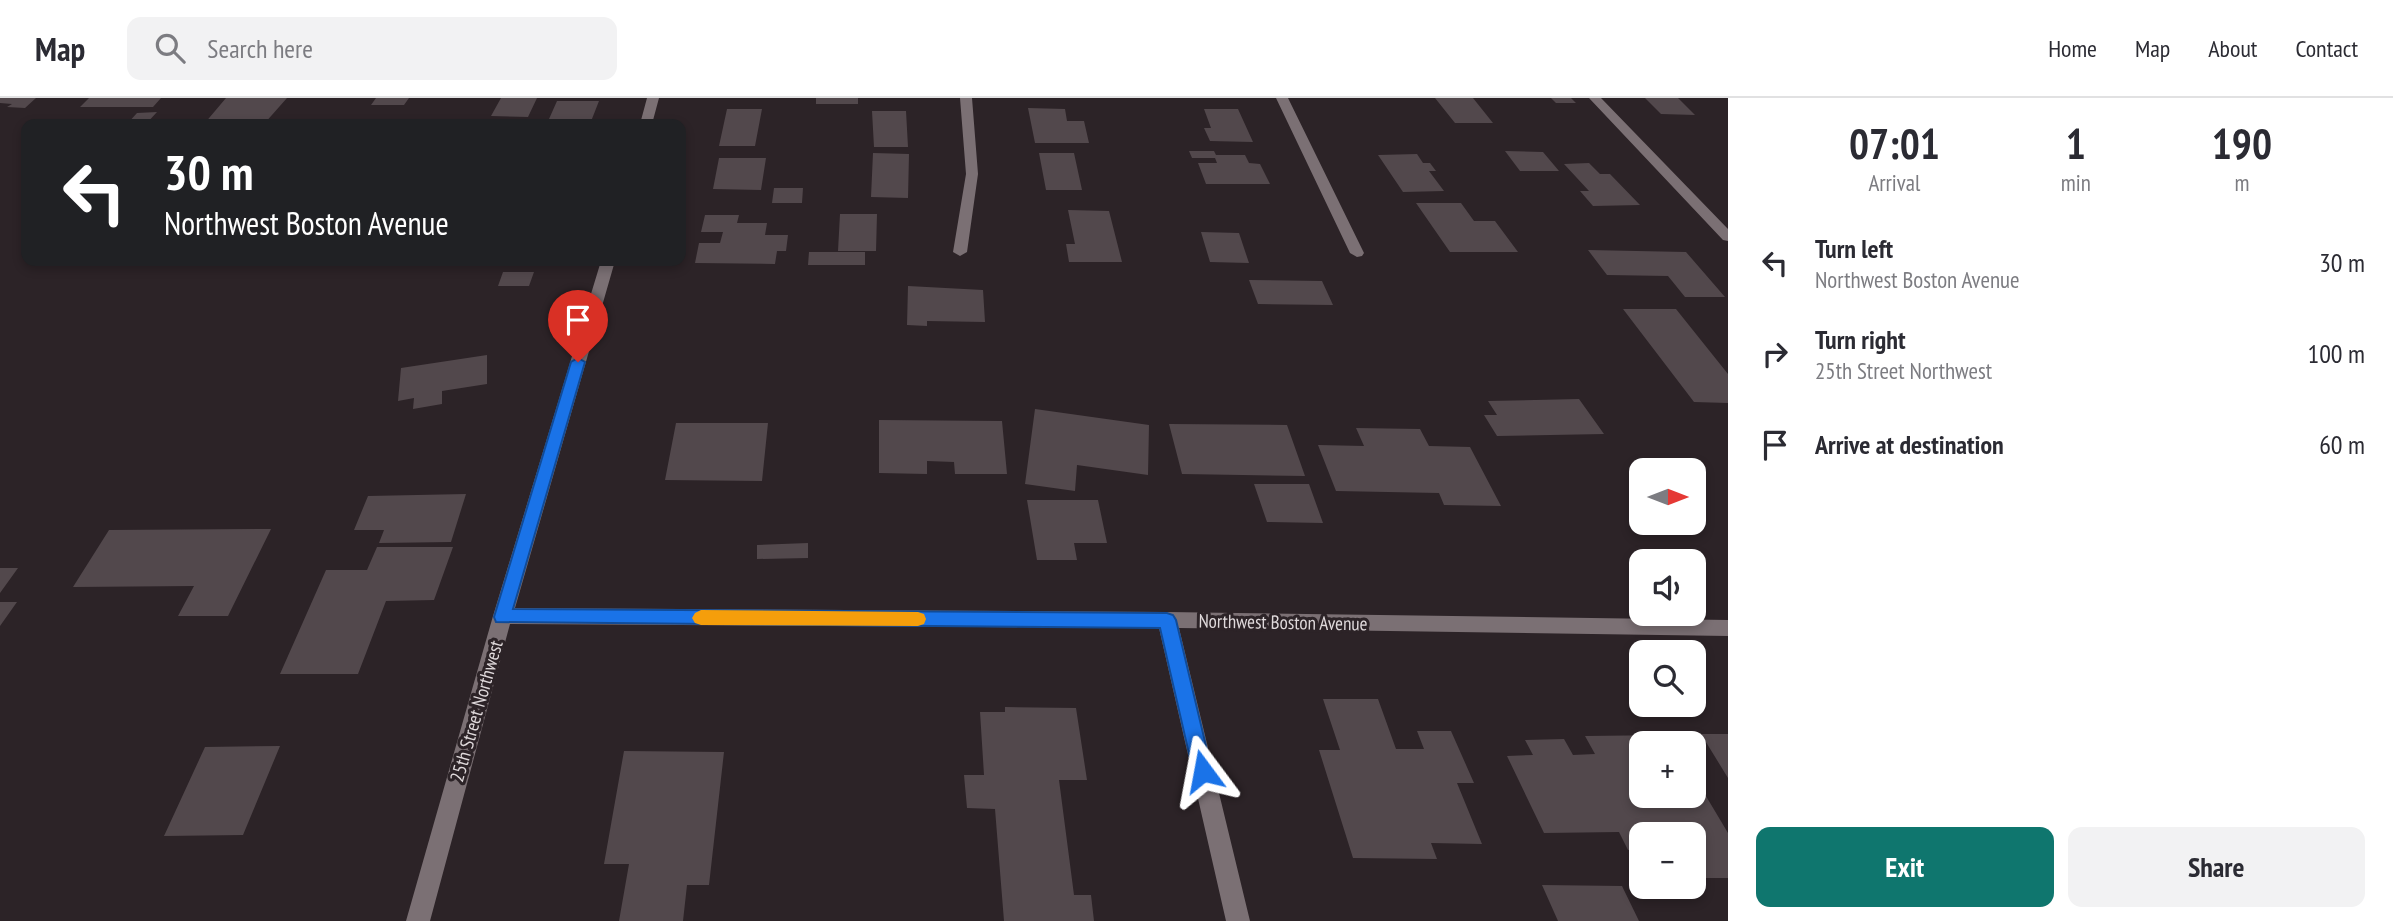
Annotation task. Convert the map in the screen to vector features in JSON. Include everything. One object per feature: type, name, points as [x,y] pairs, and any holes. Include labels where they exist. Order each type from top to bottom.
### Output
[{"type":"street","points":[[647,119],[653,98]]},
{"type":"street","points":[[960,252],[972,174],[967,98]]},
{"type":"street","points":[[1282,98],[1357,253]]},
{"type":"street","points":[[1595,98],[1728,237]]},
{"type":"street","name":"25th Street Northwest","points":[[418,921],[503,617],[607,266]]},
{"type":"street","name":"Northwest Boston Avenue","points":[[503,617],[1167,620],[1728,628]]},
{"type":"street","points":[[1167,620],[1238,921]]},
{"type":"building","points":[[0,98],[36,98],[25,108],[7,107],[12,104],[0,103]]},
{"type":"building","points":[[89,98],[161,98],[153,107],[80,107]]},
{"type":"building","points":[[226,98],[287,98],[268,119],[208,119]]},
{"type":"building","points":[[376,98],[409,98],[404,105],[371,105]]},
{"type":"building","points":[[501,98],[537,98],[528,117],[491,116]]},
{"type":"building","points":[[816,98],[858,98],[858,104],[816,104]]},
{"type":"building","points":[[1435,98],[1473,98],[1493,123],[1455,123]]},
{"type":"building","points":[[1551,98],[1571,98],[1576,103],[1556,103]]},
{"type":"building","points":[[1645,98],[1678,98],[1695,115],[1661,114]]},
{"type":"building","points":[[557,101],[599,101],[592,119],[549,119]]},
{"type":"building","points":[[1028,108],[1065,109],[1067,121],[1084,121],[1089,143],[1035,143]]},
{"type":"building","points":[[727,109],[762,109],[755,146],[719,146]]},
{"type":"building","points":[[1204,109],[1238,109],[1253,142],[1210,141],[1204,128],[1211,128]]},
{"type":"building","points":[[872,111],[906,111],[908,147],[874,147]]},
{"type":"building","points":[[157,112],[151,119],[132,119],[137,113]]},
{"type":"building","points":[[1189,151],[1245,155],[1249,163],[1260,164],[1270,184],[1206,184],[1198,163],[1217,163],[1215,158],[1192,158]]},
{"type":"building","points":[[1505,151],[1543,152],[1559,171],[1520,171]]},
{"type":"building","points":[[873,153],[909,154],[908,198],[871,197]]},
{"type":"building","points":[[1039,153],[1074,153],[1082,190],[1046,190]]},
{"type":"building","points":[[1417,154],[1423,163],[1430,163],[1436,171],[1429,171],[1444,191],[1403,192],[1378,155]]},
{"type":"building","points":[[719,158],[766,158],[761,190],[713,189]]},
{"type":"building","points":[[1589,163],[1600,174],[1610,174],[1640,205],[1593,206],[1580,191],[1589,191],[1564,164]]},
{"type":"building","points":[[774,188],[803,188],[802,203],[772,203]]},
{"type":"building","points":[[1416,203],[1461,203],[1474,221],[1495,221],[1518,252],[1450,252]]},
{"type":"building","points":[[1068,210],[1109,211],[1122,262],[1069,262],[1066,244],[1075,244]]},
{"type":"building","points":[[840,214],[877,214],[876,251],[838,251]]},
{"type":"building","points":[[705,215],[739,215],[737,223],[767,223],[765,235],[788,235],[786,251],[777,251],[775,264],[695,263],[699,243],[720,243],[723,232],[701,232]]},
{"type":"building","points":[[1201,232],[1239,233],[1249,263],[1210,262]]},
{"type":"building","points":[[1588,250],[1686,252],[1725,297],[1685,297],[1668,276],[1607,275]]},
{"type":"building","points":[[809,252],[865,252],[865,265],[808,265]]},
{"type":"building","points":[[503,272],[534,272],[529,286],[498,286]]},
{"type":"building","points":[[1249,280],[1322,281],[1333,305],[1258,304]]},
{"type":"building","points":[[908,286],[983,290],[985,322],[927,321],[927,326],[907,325]]},
{"type":"building","points":[[1623,309],[1676,309],[1728,374],[1728,403],[1694,402]]},
{"type":"building","points":[[487,355],[487,384],[442,391],[442,404],[413,409],[414,398],[398,401],[401,368]]},
{"type":"building","points":[[1579,399],[1604,434],[1497,436],[1484,415],[1497,415],[1488,401]]},
{"type":"building","points":[[1035,409],[1149,425],[1148,475],[1077,465],[1075,491],[1025,484]]},
{"type":"building","points":[[879,420],[1002,421],[1007,474],[955,474],[954,462],[927,461],[927,474],[879,473]]},
{"type":"building","points":[[676,423],[768,423],[762,481],[665,480]]},
{"type":"building","points":[[1169,424],[1287,425],[1305,476],[1182,474]]},
{"type":"building","points":[[1356,428],[1420,429],[1429,446],[1470,447],[1501,506],[1444,505],[1439,493],[1336,491],[1318,445],[1364,446]]},
{"type":"building","points":[[1254,484],[1309,484],[1323,523],[1267,522]]},
{"type":"building","points":[[466,494],[451,542],[379,543],[384,530],[354,530],[368,496]]},
{"type":"building","points":[[1027,500],[1098,500],[1107,543],[1074,543],[1077,560],[1037,560]]},
{"type":"building","points":[[271,529],[228,616],[178,616],[194,586],[73,587],[109,530]]},
{"type":"building","points":[[808,543],[808,558],[757,559],[757,545]]},
{"type":"building","points":[[377,547],[453,547],[434,600],[386,601],[358,674],[280,674],[326,570],[367,570]]},
{"type":"building","points":[[0,568],[18,568],[0,593]]},
{"type":"building","points":[[0,602],[17,602],[0,626]]},
{"type":"building","points":[[1323,699],[1378,699],[1396,749],[1424,749],[1417,731],[1451,731],[1474,783],[1457,783],[1482,844],[1431,843],[1437,859],[1353,858],[1319,750],[1340,750]]},
{"type":"building","points":[[1005,707],[1076,708],[1087,780],[1059,780],[1074,895],[1091,895],[1094,921],[1004,921],[995,809],[967,808],[964,775],[984,775],[980,712],[1005,712]]},
{"type":"building","points":[[1706,734],[1728,734],[1728,778],[1706,742]]},
{"type":"building","points":[[1629,735],[1629,808],[1706,808],[1706,796],[1728,833],[1728,878],[1706,878],[1706,822],[1629,822],[1628,850],[1619,832],[1544,833],[1507,756],[1533,755],[1525,740],[1564,739],[1573,755],[1595,754],[1585,736]]},
{"type":"building","points":[[280,746],[243,835],[164,836],[205,747]]},
{"type":"building","points":[[624,751],[724,752],[709,885],[687,885],[683,921],[619,921],[629,864],[604,864]]},
{"type":"building","points":[[1542,885],[1622,886],[1639,921],[1558,921]]},
{"type":"slow traffic","points":[[701,618],[918,619]]},
{"type":"route","points":[[578,362],[503,617],[1167,620],[1203,771]]}]
